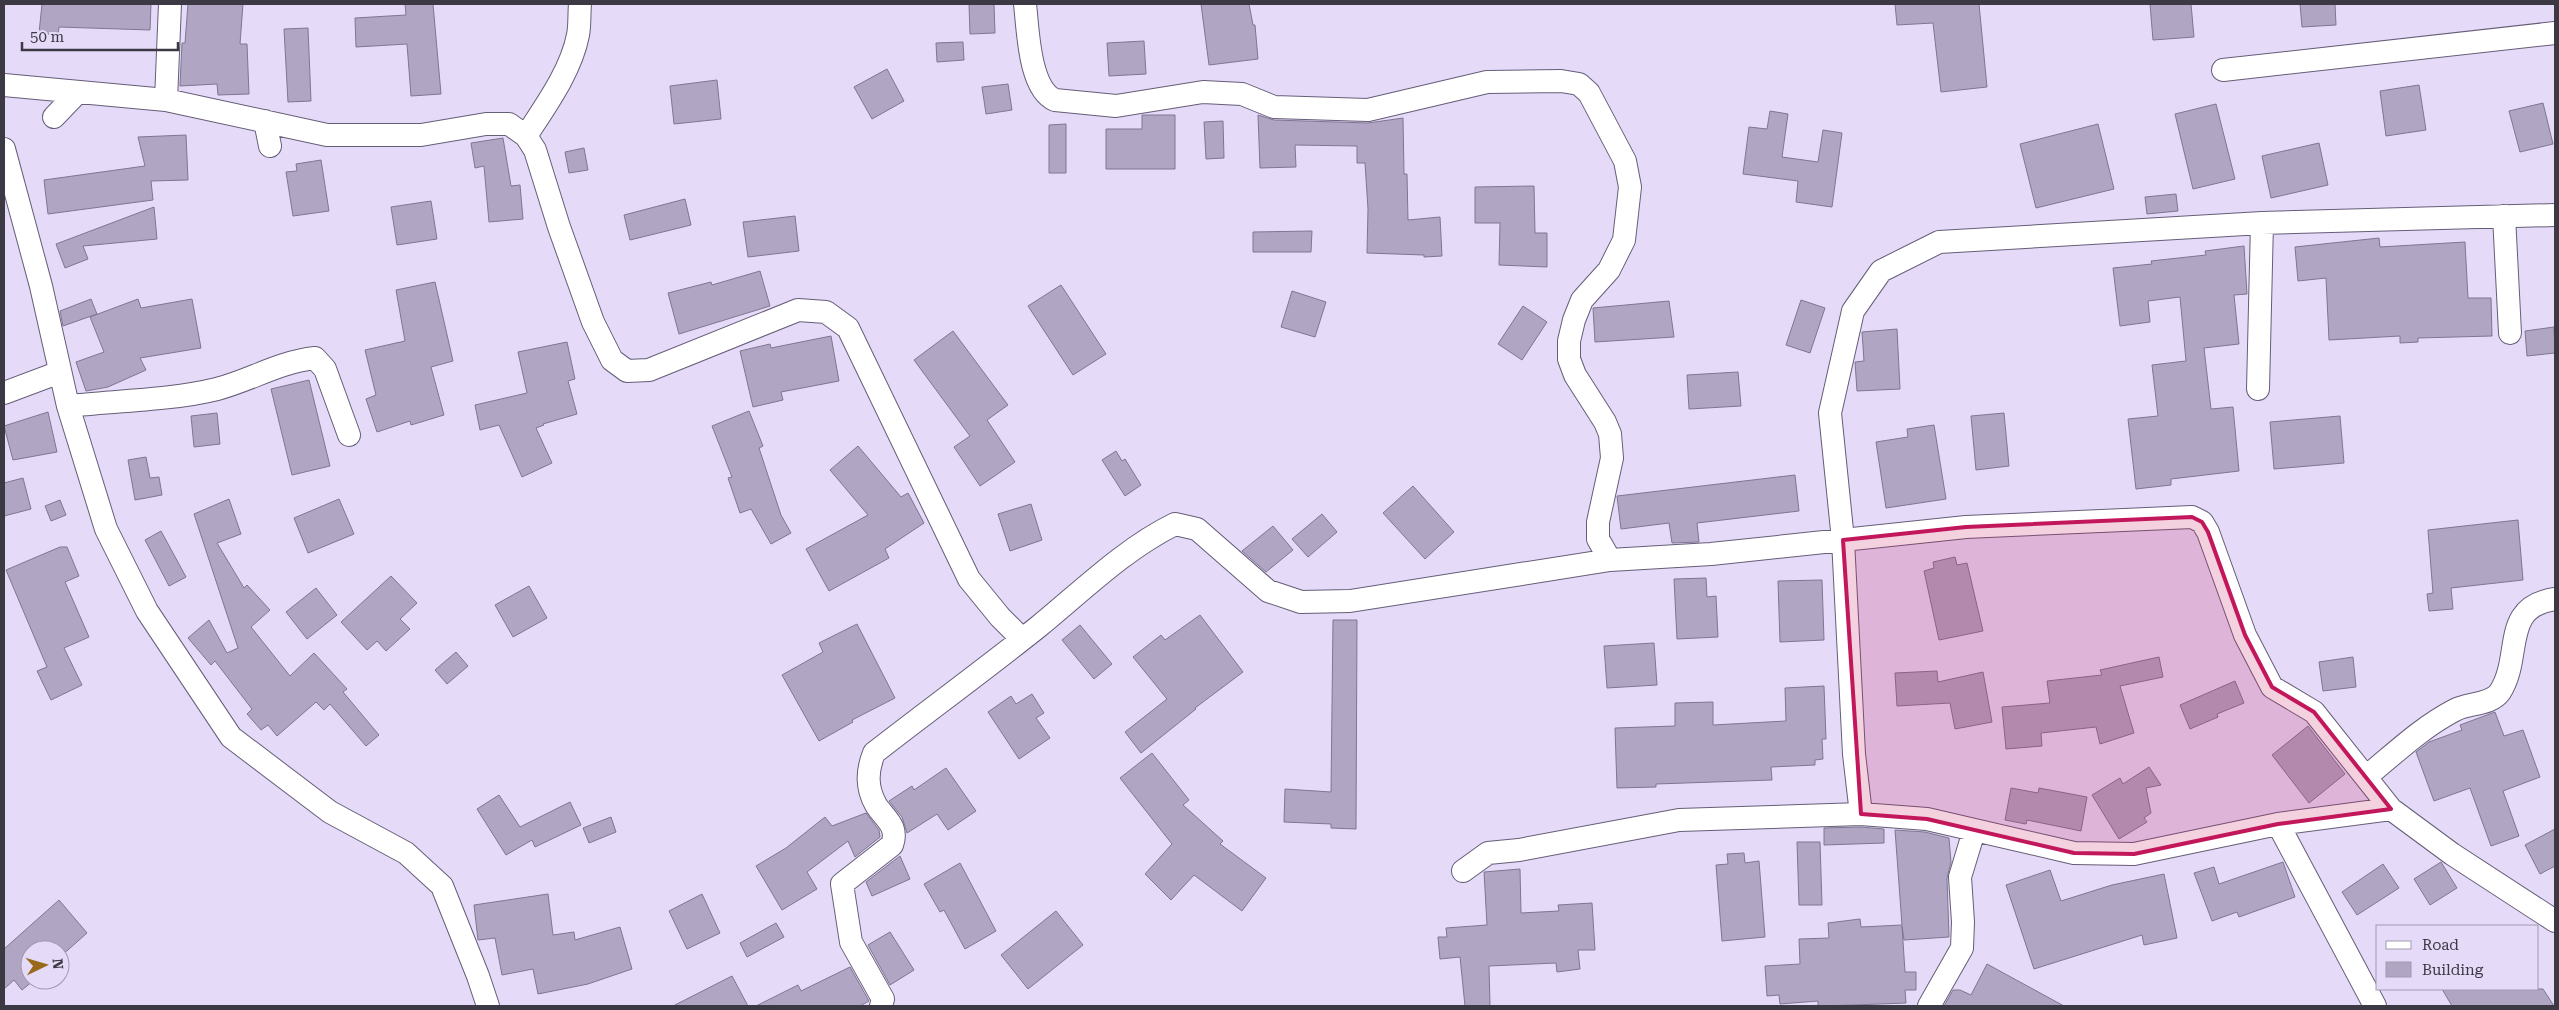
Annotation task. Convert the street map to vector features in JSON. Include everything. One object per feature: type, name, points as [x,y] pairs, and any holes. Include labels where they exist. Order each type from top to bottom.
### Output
[{"type":"street","points":[[166,100],[170,4]]},
{"type":"street","points":[[526,136],[551,97],[568,63],[578,36],[580,4]]},
{"type":"street","points":[[1025,4],[1036,78],[1048,96],[1055,100],[1116,106],[1203,92],[1242,94],[1274,107],[1368,110],[1487,82],[1561,81],[1579,84],[1589,93],[1625,161],[1630,187],[1624,240],[1609,270],[1582,300],[1569,340],[1569,359],[1574,375],[1605,422],[1610,434],[1612,458],[1598,522],[1598,538],[1610,560]]},
{"type":"street","points":[[2223,70],[2555,32]]},
{"type":"street","points":[[4,85],[166,100],[327,135],[420,136],[486,124],[509,124],[526,136],[535,150],[559,227],[593,322],[612,360],[627,371],[649,370],[798,310],[826,312],[848,328],[969,579],[1000,617],[1022,640]]},
{"type":"street","points":[[54,117],[78,92]]},
{"type":"street","points":[[265,121],[270,146]]},
{"type":"street","points":[[4,149],[42,286],[68,406],[106,530],[142,603],[231,737],[330,812],[406,853],[442,886],[488,1006]]},
{"type":"street","points":[[1861,814],[1854,754],[1843,540],[1830,413],[1853,311],[1881,271],[1939,242],[2262,223],[2555,215]]},
{"type":"street","points":[[2504,216],[2510,333]]},
{"type":"street","points":[[2258,389],[2262,223]]},
{"type":"street","points":[[68,406],[174,396],[217,389],[293,360],[316,358],[325,369],[349,435]]},
{"type":"street","points":[[4,393],[60,372]]},
{"type":"street","points":[[881,1006],[884,999],[852,942],[842,884],[892,845],[896,836],[891,821],[877,806],[870,792],[868,769],[874,753],[1022,640],[1157,532],[1175,524],[1197,529],[1268,591],[1301,602],[1350,601],[1610,560],[1711,554],[1843,540],[1883,538],[1966,528],[2192,517],[2202,522],[2208,532],[2245,635],[2272,687],[2314,712],[2391,809],[2452,854],[2555,921]]},
{"type":"street","points":[[2366,777],[2438,718],[2466,704],[2487,702],[2498,694],[2505,682],[2520,619],[2527,609],[2539,601],[2555,599]]},
{"type":"street","points":[[1462,871],[1488,853],[1519,850],[1679,820],[1861,814],[1927,819],[2074,853],[2134,854],[2278,824],[2391,809]]},
{"type":"street","points":[[2278,824],[2375,1006]]},
{"type":"street","points":[[1929,1006],[1962,948],[1960,878],[1974,830]]},
{"type":"highlighted area","points":[[2192,517],[2202,522],[2208,532],[2245,635],[2272,687],[2314,712],[2391,809],[2278,824],[2134,854],[2074,853],[1927,819],[1861,814],[1843,540],[1966,527]]},
{"type":"building","points":[[42,4],[151,4],[150,30],[59,27],[58,35],[39,33]]},
{"type":"building","points":[[188,4],[243,4],[240,44],[247,44],[249,94],[218,95],[217,84],[180,86],[182,43],[185,43]]},
{"type":"building","points":[[405,4],[433,4],[441,94],[411,96],[407,44],[356,47],[355,18],[406,15]]},
{"type":"building","points":[[969,4],[994,4],[995,33],[970,34]]},
{"type":"building","points":[[1201,4],[1249,4],[1253,25],[1255,25],[1258,59],[1209,65]]},
{"type":"building","points":[[1895,4],[1979,4],[1987,87],[1941,92],[1933,23],[1897,25]]},
{"type":"building","points":[[2150,4],[2191,4],[2194,37],[2153,40]]},
{"type":"building","points":[[2300,4],[2335,4],[2336,25],[2302,27]]},
{"type":"building","points":[[308,28],[311,101],[288,102],[284,29]]},
{"type":"building","points":[[1144,41],[1146,74],[1109,76],[1107,43]]},
{"type":"building","points":[[963,42],[964,60],[937,62],[936,43]]},
{"type":"building","points":[[887,69],[904,101],[872,119],[854,87]]},
{"type":"building","points":[[717,80],[721,119],[674,124],[670,86]]},
{"type":"building","points":[[1008,84],[1012,110],[986,114],[982,87]]},
{"type":"building","points":[[2419,85],[2426,130],[2386,136],[2380,91]]},
{"type":"building","points":[[2543,103],[2553,144],[2520,152],[2509,111]]},
{"type":"building","points":[[2216,104],[2235,179],[2193,189],[2175,114]]},
{"type":"building","points":[[1770,111],[1788,114],[1782,157],[1818,162],[1823,130],[1842,133],[1832,207],[1796,202],[1798,181],[1743,174],[1749,127],[1767,129]]},
{"type":"building","points":[[1142,115],[1175,115],[1175,169],[1106,169],[1106,129],[1142,129]]},
{"type":"building","points":[[1258,115],[1274,120],[1368,123],[1403,118],[1404,174],[1407,174],[1408,220],[1440,217],[1442,256],[1424,257],[1424,255],[1367,253],[1368,209],[1365,163],[1357,163],[1357,146],[1295,145],[1296,167],[1260,168]]},
{"type":"building","points":[[1223,121],[1224,158],[1206,159],[1204,122]]},
{"type":"building","points":[[1066,124],[1066,173],[1049,173],[1049,125]]},
{"type":"building","points":[[2098,124],[2114,189],[2036,208],[2020,144]]},
{"type":"building","points":[[186,135],[188,180],[151,181],[153,200],[48,214],[44,180],[145,166],[138,137]]},
{"type":"building","points":[[503,138],[511,186],[520,185],[523,219],[489,222],[484,166],[475,168],[471,143]]},
{"type":"building","points":[[2319,143],[2328,185],[2271,198],[2262,156]]},
{"type":"building","points":[[584,148],[588,170],[569,173],[565,152]]},
{"type":"building","points":[[321,160],[329,211],[293,216],[286,172],[297,171],[296,164]]},
{"type":"building","points":[[1534,186],[1535,233],[1547,233],[1547,267],[1499,265],[1500,223],[1475,223],[1475,187]]},
{"type":"building","points":[[2176,194],[2178,211],[2147,214],[2145,197]]},
{"type":"building","points":[[685,199],[691,225],[630,240],[624,215]]},
{"type":"building","points":[[431,201],[437,239],[397,245],[391,207]]},
{"type":"building","points":[[154,207],[157,239],[83,246],[88,259],[65,268],[56,244]]},
{"type":"building","points":[[795,216],[799,251],[748,257],[743,222]]},
{"type":"building","points":[[1312,231],[1311,252],[1253,252],[1253,232]]},
{"type":"building","points":[[2379,238],[2380,247],[2465,242],[2468,298],[2491,298],[2492,336],[2418,338],[2418,342],[2400,343],[2400,336],[2329,340],[2326,278],[2298,281],[2295,247]]},
{"type":"building","points":[[2244,246],[2247,294],[2234,295],[2239,344],[2204,348],[2211,409],[2233,407],[2239,471],[2171,479],[2171,485],[2136,489],[2128,419],[2158,416],[2152,365],[2186,361],[2180,297],[2148,301],[2150,322],[2120,326],[2113,268],[2152,264],[2151,261],[2206,255],[2205,251]]},
{"type":"building","points":[[760,271],[770,306],[679,334],[668,293],[711,282],[712,285]]},
{"type":"building","points":[[435,282],[453,361],[431,367],[444,415],[411,425],[410,421],[377,432],[366,399],[376,395],[365,350],[405,341],[396,290]]},
{"type":"building","points":[[1061,285],[1106,354],[1073,375],[1028,306]]},
{"type":"building","points":[[1292,291],[1326,302],[1315,337],[1281,327]]},
{"type":"building","points":[[91,299],[97,314],[63,326],[60,311]]},
{"type":"building","points":[[138,299],[141,308],[192,299],[201,348],[140,358],[146,370],[108,387],[86,391],[76,362],[104,352],[90,317]]},
{"type":"building","points":[[1801,300],[1825,308],[1810,353],[1786,345]]},
{"type":"building","points":[[1669,301],[1674,337],[1595,342],[1593,308]]},
{"type":"building","points":[[1523,306],[1547,322],[1522,360],[1498,344]]},
{"type":"building","points":[[2554,327],[2555,353],[2527,356],[2525,331]]},
{"type":"building","points":[[1897,329],[1900,389],[1857,391],[1855,362],[1864,361],[1862,332]]},
{"type":"building","points":[[953,331],[1008,405],[987,420],[1015,462],[980,486],[954,447],[970,436],[914,360]]},
{"type":"building","points":[[831,336],[839,381],[781,392],[783,400],[753,407],[740,351],[770,344],[771,348]]},
{"type":"building","points":[[567,342],[575,379],[568,381],[577,414],[543,424],[536,428],[552,463],[522,477],[499,425],[480,430],[475,405],[527,393],[518,352]]},
{"type":"building","points":[[1738,372],[1741,406],[1689,409],[1687,375]]},
{"type":"building","points":[[309,380],[330,466],[292,475],[271,389]]},
{"type":"building","points":[[749,411],[763,446],[759,448],[781,515],[791,533],[771,544],[751,509],[740,513],[728,478],[732,477],[712,426]]},
{"type":"building","points":[[48,412],[57,452],[13,460],[4,426]]},
{"type":"building","points":[[217,413],[220,444],[194,447],[191,416]]},
{"type":"building","points":[[2004,413],[2009,466],[1976,470],[1971,416]]},
{"type":"building","points":[[2340,416],[2344,463],[2274,469],[2270,422]]},
{"type":"building","points":[[1934,425],[1946,499],[1886,508],[1876,442],[1908,437],[1907,429]]},
{"type":"building","points":[[858,446],[901,497],[908,493],[924,523],[885,549],[889,558],[829,591],[806,549],[868,515],[830,470]]},
{"type":"building","points":[[1116,451],[1122,461],[1125,459],[1141,485],[1125,496],[1102,460]]},
{"type":"building","points":[[146,457],[150,478],[159,477],[162,495],[135,500],[128,460]]},
{"type":"building","points":[[1795,475],[1799,511],[1697,523],[1699,542],[1672,543],[1669,523],[1621,529],[1617,496]]},
{"type":"building","points":[[23,478],[31,509],[4,516],[4,483]]},
{"type":"building","points":[[1413,486],[1454,532],[1425,559],[1383,513]]},
{"type":"building","points":[[229,499],[241,534],[217,543],[244,588],[247,585],[270,610],[251,627],[290,676],[314,653],[347,689],[343,692],[379,735],[366,746],[330,704],[324,710],[316,702],[277,736],[268,725],[261,730],[247,714],[252,709],[215,661],[211,665],[188,638],[209,620],[227,653],[238,648],[194,514]]},
{"type":"building","points":[[339,499],[354,534],[308,553],[294,518]]},
{"type":"building","points":[[60,500],[66,515],[51,521],[45,506]]},
{"type":"building","points":[[1031,504],[1042,540],[1010,551],[998,514]]},
{"type":"building","points":[[1322,514],[1337,532],[1308,557],[1292,539]]},
{"type":"building","points":[[2518,520],[2523,580],[2451,588],[2453,609],[2429,611],[2427,594],[2433,593],[2428,530]]},
{"type":"building","points":[[1273,526],[1293,550],[1266,572],[1242,551]]},
{"type":"building","points":[[161,531],[186,577],[169,586],[145,540]]},
{"type":"building","points":[[60,547],[67,547],[79,576],[65,582],[89,637],[64,648],[82,685],[51,700],[37,671],[47,667],[6,570]]},
{"type":"building","points":[[1955,557],[1957,565],[1967,563],[1983,631],[1939,640],[1924,571],[1934,568],[1933,562]]},
{"type":"building","points":[[391,576],[417,603],[400,619],[410,629],[386,651],[377,641],[367,650],[341,622]]},
{"type":"building","points":[[1706,578],[1707,597],[1716,596],[1718,637],[1677,639],[1674,579]]},
{"type":"building","points":[[1822,580],[1824,640],[1780,642],[1778,581]]},
{"type":"building","points":[[529,586],[547,618],[513,637],[495,605]]},
{"type":"building","points":[[316,588],[337,615],[307,639],[286,612]]},
{"type":"building","points":[[1200,615],[1243,672],[1195,708],[1141,753],[1125,732],[1167,699],[1133,657],[1161,635],[1165,640]]},
{"type":"building","points":[[1333,620],[1357,620],[1356,829],[1331,828],[1331,824],[1284,822],[1285,789],[1331,792]]},
{"type":"building","points":[[857,624],[895,698],[852,720],[853,722],[819,741],[782,675],[823,652],[819,643]]},
{"type":"building","points":[[1080,625],[1112,664],[1094,679],[1062,640]]},
{"type":"building","points":[[1654,643],[1657,685],[1607,688],[1604,646]]},
{"type":"building","points":[[456,652],[468,666],[447,684],[435,670]]},
{"type":"building","points":[[2159,657],[2163,677],[2120,686],[2134,733],[2100,744],[2096,727],[2041,733],[2042,746],[2006,749],[2002,707],[2050,703],[2047,681],[2102,675],[2100,670]]},
{"type":"building","points":[[2353,657],[2356,687],[2323,691],[2319,662]]},
{"type":"building","points":[[1937,671],[1938,682],[1983,672],[1992,722],[1955,729],[1950,703],[1897,706],[1895,673]]},
{"type":"building","points":[[2235,681],[2244,703],[2217,714],[2218,717],[2190,729],[2180,705]]},
{"type":"building","points":[[1824,686],[1826,739],[1822,739],[1823,759],[1815,760],[1815,765],[1771,767],[1772,780],[1656,784],[1656,787],[1617,788],[1615,728],[1675,726],[1675,703],[1713,702],[1713,725],[1786,721],[1785,688]]},
{"type":"building","points":[[1032,694],[1044,713],[1036,718],[1050,738],[1019,759],[988,712],[1011,696],[1016,704]]},
{"type":"building","points":[[2495,712],[2504,736],[2523,730],[2540,777],[2503,791],[2519,836],[2491,846],[2470,788],[2434,801],[2416,752],[2429,742],[2462,730],[2460,725]]},
{"type":"building","points":[[2308,726],[2345,774],[2309,803],[2272,755]]},
{"type":"building","points":[[1152,753],[1189,800],[1183,805],[1223,841],[1220,844],[1266,878],[1242,911],[1194,875],[1171,900],[1145,874],[1172,844],[1120,778]]},
{"type":"building","points":[[2149,767],[2161,785],[2146,788],[2151,813],[2144,818],[2147,822],[2119,839],[2092,795],[2120,778],[2123,784]]},
{"type":"building","points":[[946,768],[976,811],[948,830],[937,814],[907,833],[902,817],[889,801],[912,786],[914,790]]},
{"type":"building","points":[[2011,788],[2038,793],[2039,788],[2087,797],[2081,831],[2027,820],[2026,824],[2005,820]]},
{"type":"building","points":[[499,795],[520,827],[570,802],[581,825],[535,847],[532,840],[506,855],[477,809]]},
{"type":"building","points":[[866,813],[879,830],[880,837],[855,857],[848,841],[807,872],[817,889],[782,910],[756,866],[786,848],[825,817],[832,826]]},
{"type":"building","points":[[611,817],[616,832],[589,843],[583,828]]},
{"type":"building","points":[[1861,827],[1884,829],[1884,843],[1824,845],[1824,828]]},
{"type":"building","points":[[2555,829],[2555,866],[2540,874],[2525,845]]},
{"type":"building","points":[[1895,830],[1925,832],[1949,838],[1951,862],[1947,878],[1949,937],[1904,940],[1902,926],[1905,972],[1916,972],[1916,990],[1905,990],[1906,1003],[1818,1006],[1818,1001],[1780,1004],[1779,995],[1767,996],[1765,966],[1800,964],[1799,939],[1829,938],[1828,923],[1860,919],[1861,927],[1902,925]]},
{"type":"building","points":[[1797,842],[1820,842],[1822,905],[1799,905]]},
{"type":"building","points":[[1744,853],[1745,863],[1759,861],[1765,937],[1722,941],[1716,865],[1728,864],[1727,854]]},
{"type":"building","points":[[900,856],[910,879],[872,896],[866,882]]},
{"type":"building","points":[[2283,862],[2295,897],[2239,917],[2237,912],[2212,921],[2194,873],[2214,867],[2219,884]]},
{"type":"building","points":[[2441,862],[2457,888],[2430,905],[2414,879]]},
{"type":"building","points":[[960,863],[996,931],[965,949],[944,910],[940,912],[924,884]]},
{"type":"building","points":[[2383,864],[2399,888],[2357,915],[2342,892]]},
{"type":"building","points":[[1520,869],[1521,913],[1559,911],[1558,905],[1592,903],[1595,950],[1578,950],[1580,969],[1557,972],[1556,963],[1489,966],[1490,1006],[1465,1006],[1460,957],[1440,959],[1438,937],[1447,937],[1446,928],[1487,925],[1484,872]]},
{"type":"building","points":[[2050,870],[2061,901],[2112,885],[2164,874],[2177,938],[2144,945],[2142,935],[2034,969],[2006,885]]},
{"type":"building","points":[[548,894],[553,935],[574,932],[575,940],[620,927],[632,969],[588,984],[538,994],[533,969],[502,975],[495,938],[478,940],[474,905]]},
{"type":"building","points":[[702,894],[720,933],[687,949],[669,911]]},
{"type":"building","points":[[59,900],[87,933],[70,948],[70,940],[20,940],[20,988],[14,980],[4,989],[4,949]]},
{"type":"building","points":[[1056,911],[1083,945],[1028,989],[1001,955]]},
{"type":"building","points":[[776,923],[784,937],[747,957],[740,943]]},
{"type":"building","points":[[890,932],[914,970],[890,985],[868,945]]},
{"type":"building","points":[[1987,964],[2064,1006],[1944,1006],[1953,990],[1960,990],[1971,995]]},
{"type":"building","points":[[850,967],[869,1001],[860,1006],[756,1006],[798,985],[801,991]]},
{"type":"building","points":[[732,976],[748,1006],[673,1006]]},
{"type":"building","points":[[2543,989],[2554,1006],[2452,1006],[2443,990]]}]
